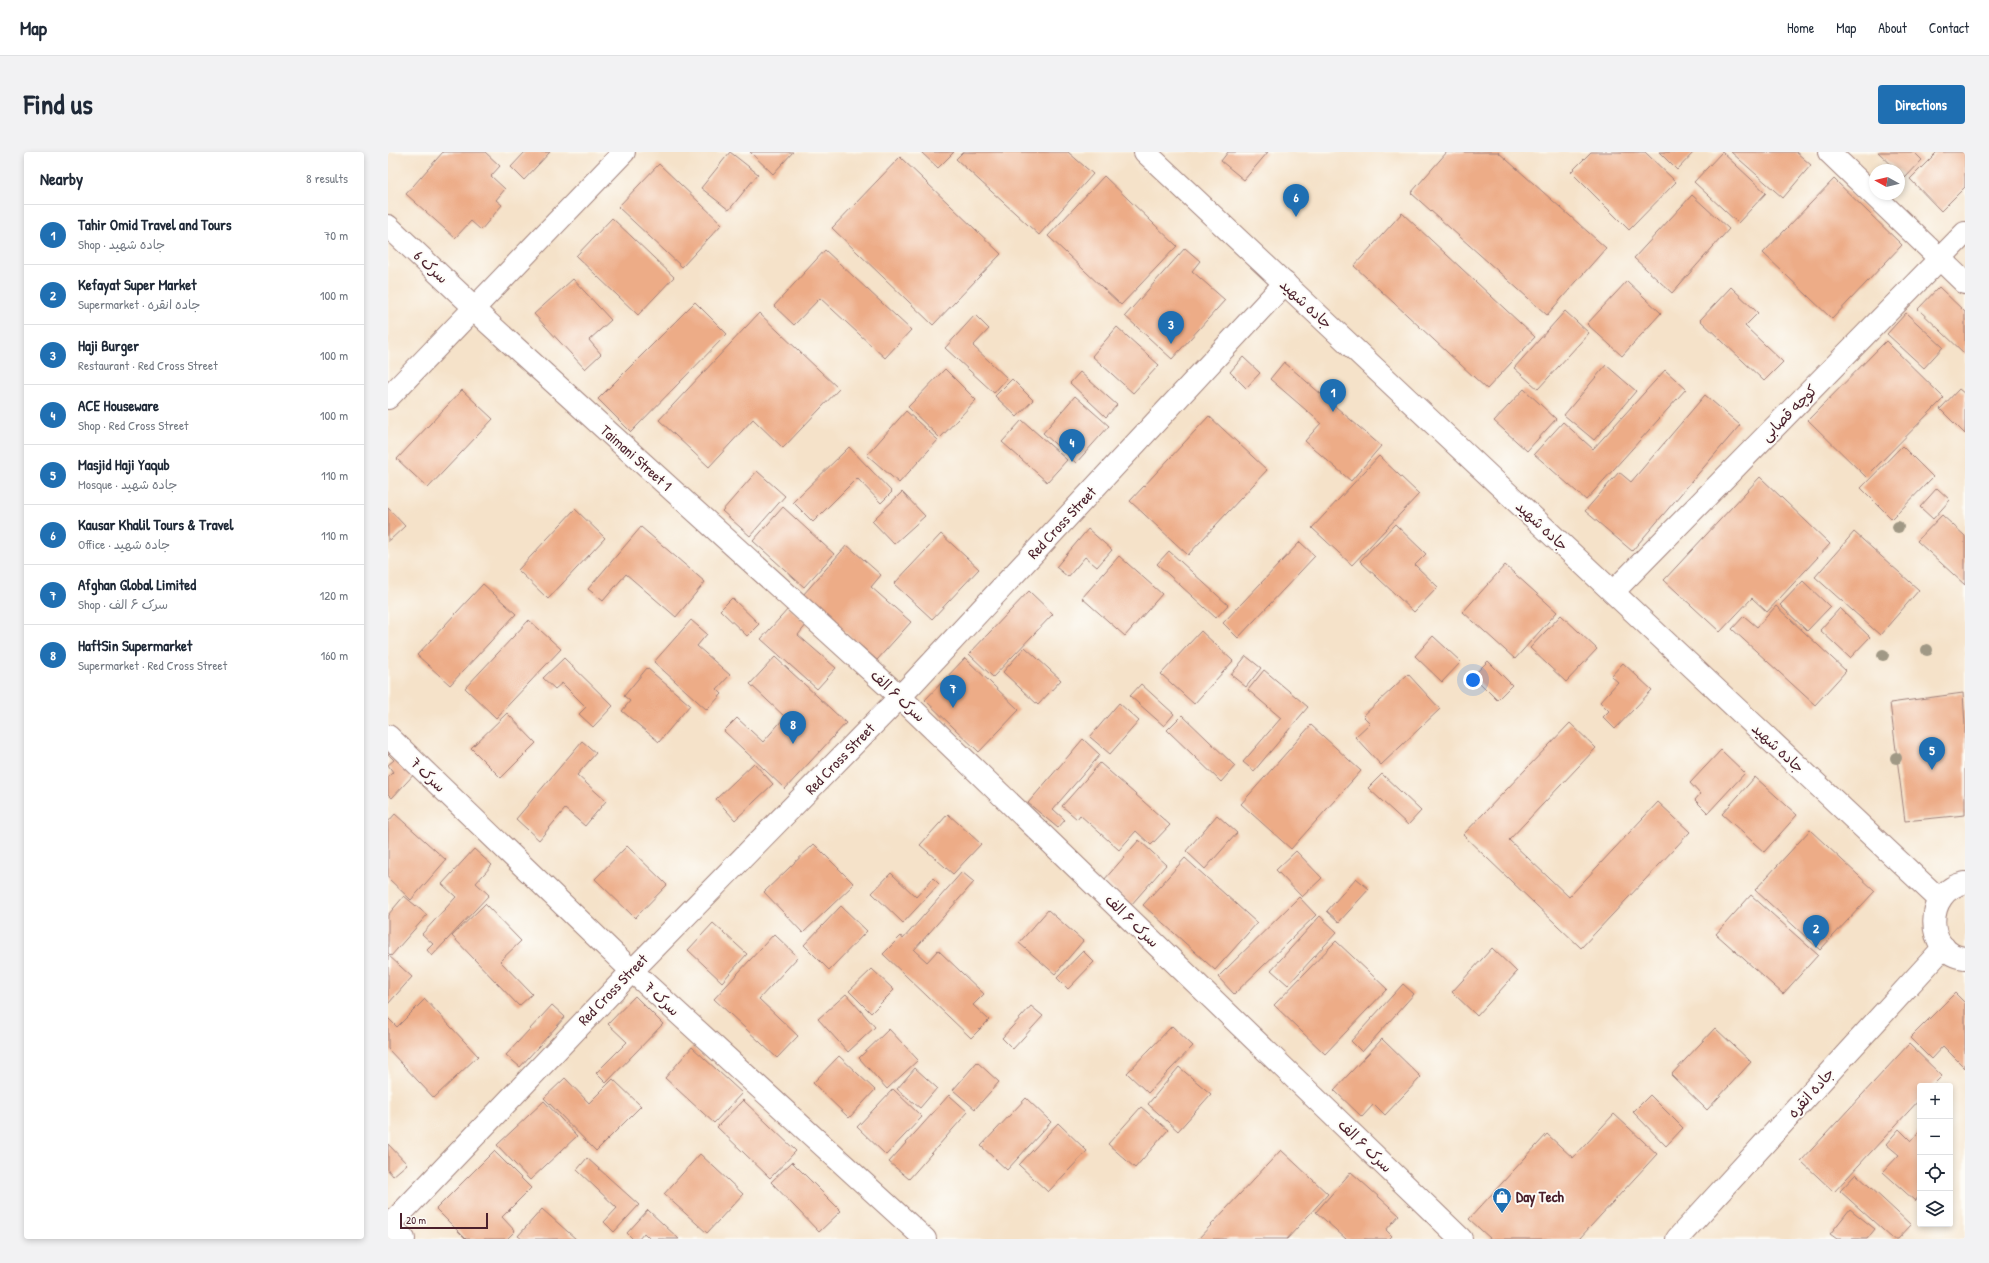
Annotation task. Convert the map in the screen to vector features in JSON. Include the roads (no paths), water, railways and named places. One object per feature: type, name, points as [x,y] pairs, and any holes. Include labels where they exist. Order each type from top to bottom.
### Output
[{"type":"street","points":[[388,398],[624,152]]},
{"type":"street","name":"جاده شهید","points":[[1145,152],[1940,899]]},
{"type":"street","points":[[1829,152],[1965,283]]},
{"type":"street","name":"سرک 6","points":[[388,226],[474,308]]},
{"type":"street","name":"کوچه قصابی","points":[[1613,592],[1965,233]]},
{"type":"street","name":"Red Cross Street","points":[[392,1229],[632,971],[900,697],[1285,283]]},
{"type":"street","name":"Taimani Street 1","points":[[474,308],[800,606]]},
{"type":"street","name":"سرک ۶ الف","points":[[800,606],[900,697],[1461,1239]]},
{"type":"street","name":"سرک 7","points":[[388,736],[632,971],[925,1239]]},
{"type":"street","points":[[1965,883],[1948,890],[1940,899],[1934,911],[1934,924],[1937,936],[1944,947],[1952,953],[1965,958]]},
{"type":"street","name":"جاده انقره","points":[[1677,1239],[1944,947]]},
{"type":"place","name":"Kausar Khalil Tours & Travel","points":[[1296,217]]},
{"type":"place","name":"Haji Burger","points":[[1171,344]]},
{"type":"place","name":"Tahir Omid Travel and Tours","points":[[1333,412]]},
{"type":"place","name":"ACE Houseware","points":[[1072,462]]},
{"type":"place","name":"Afghan Global Limited","points":[[953,708]]},
{"type":"place","name":"HaftSin Supermarket","points":[[793,744]]},
{"type":"place","name":"Masjid Haji Yaqub","points":[[1932,770]]},
{"type":"place","name":"Kefayat Super Market","points":[[1816,948]]},
{"type":"place","name":"Day Tech","points":[[1502,1214]]}]
